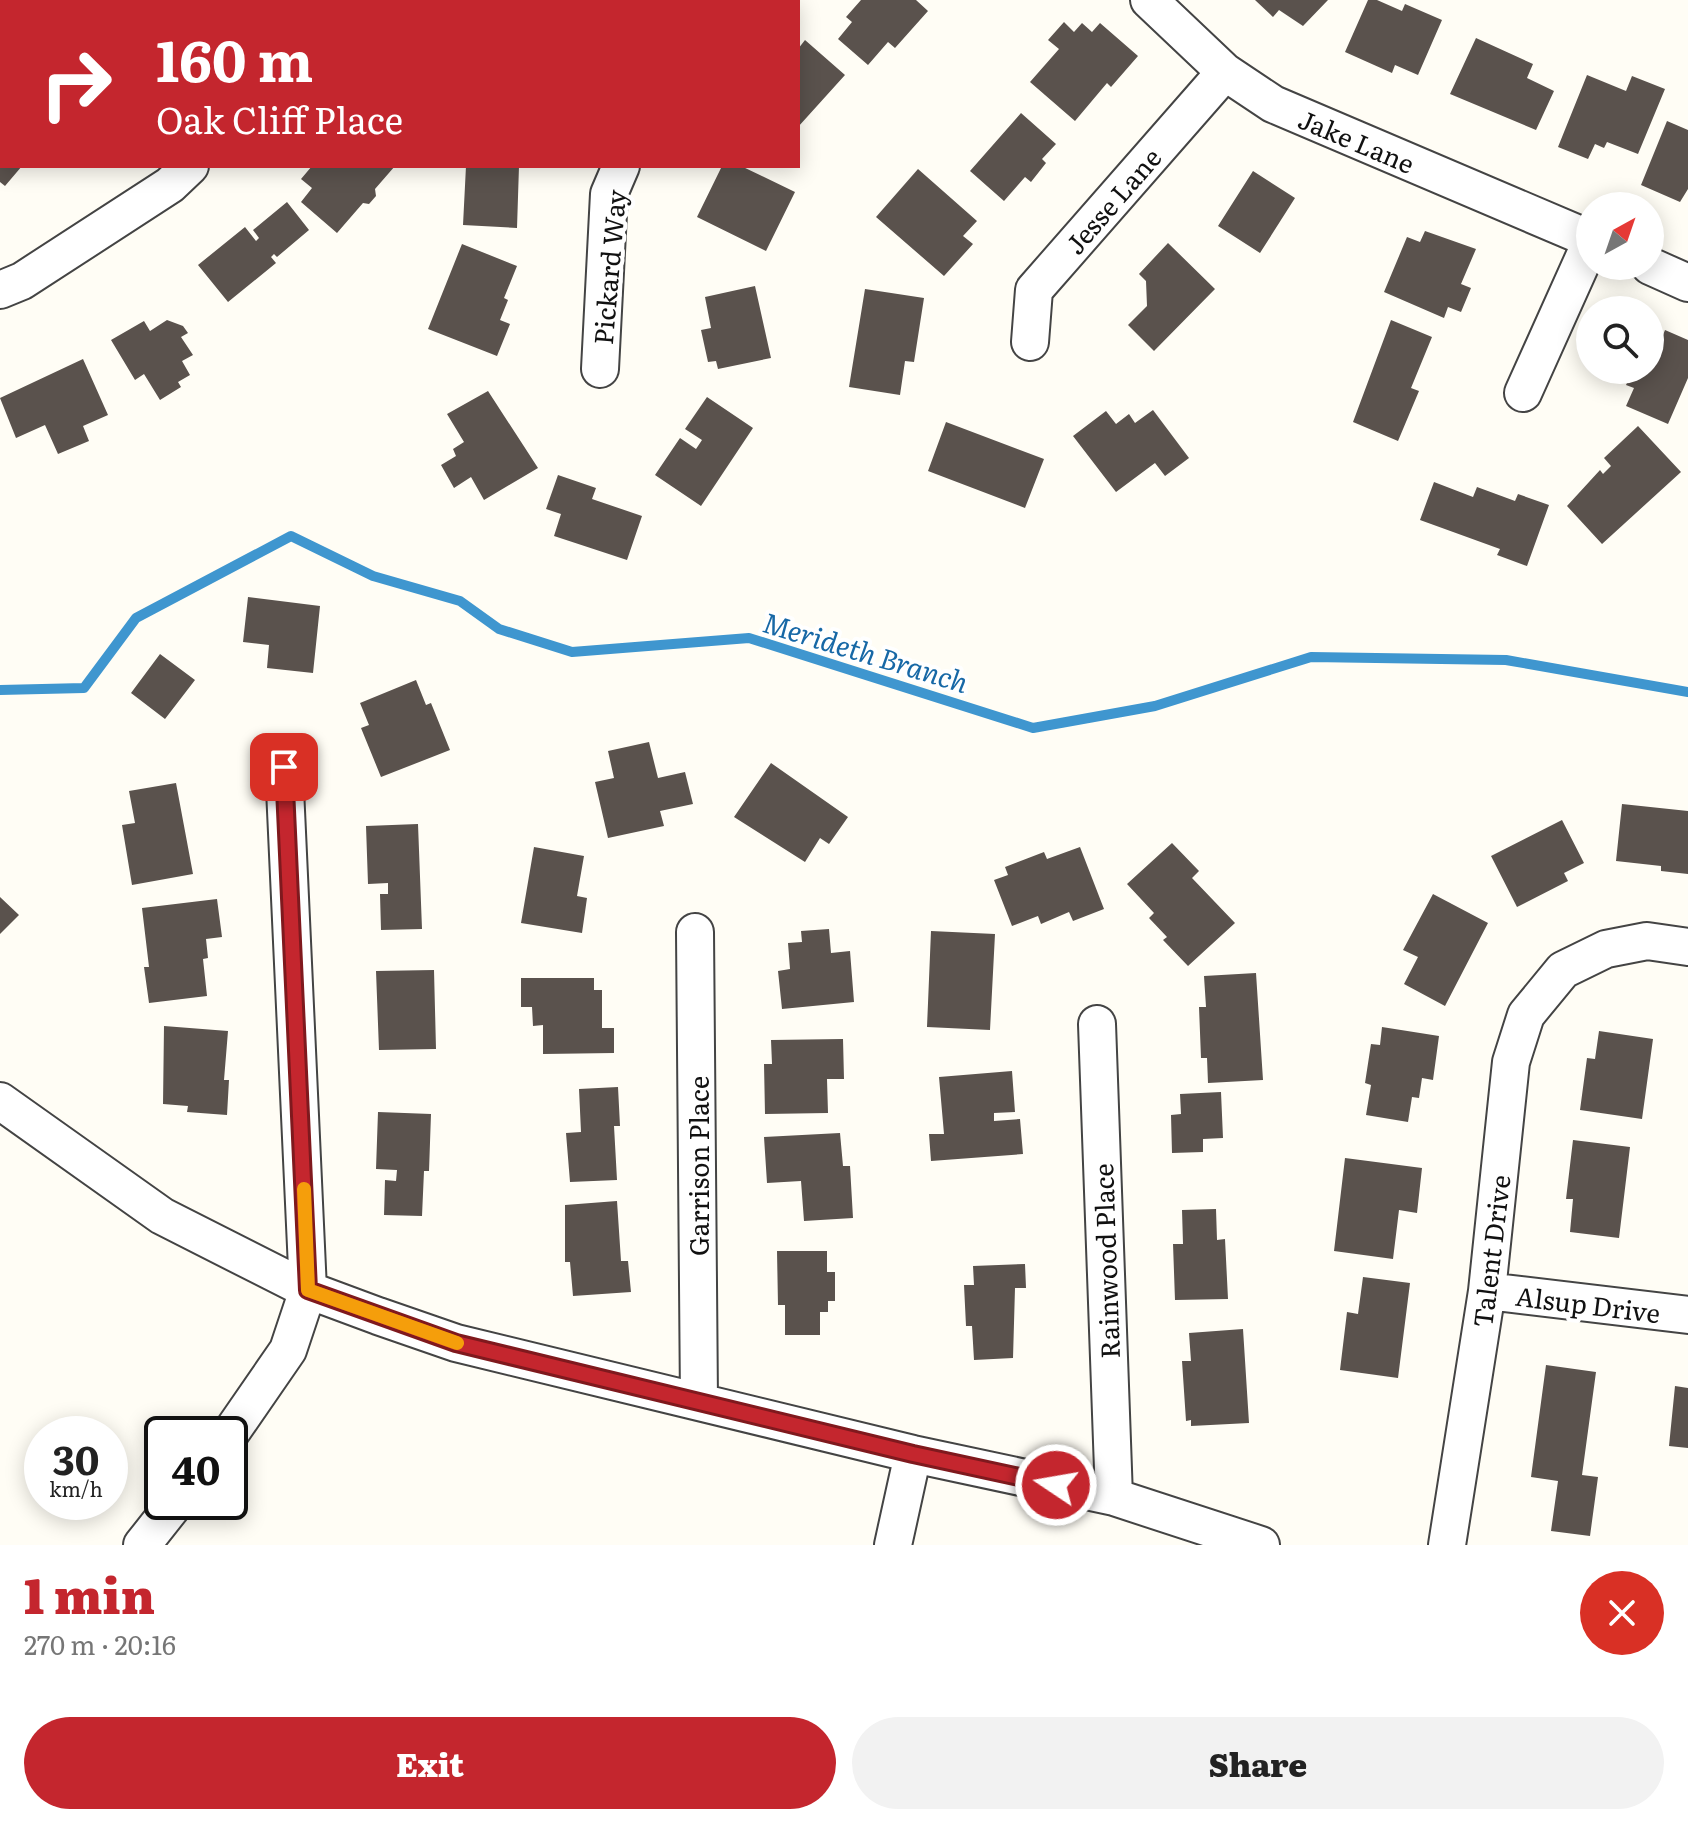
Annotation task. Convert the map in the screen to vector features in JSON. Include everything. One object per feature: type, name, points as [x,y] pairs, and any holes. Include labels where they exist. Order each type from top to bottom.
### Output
[{"type":"street","name":"Jake Lane","points":[[1149,0],[1225,72],[1273,104],[1576,236]]},
{"type":"street","name":"Jesse Lane","points":[[1030,342],[1034,290],[1225,72]]},
{"type":"street","points":[[0,290],[22,281],[170,185],[188,168]]},
{"type":"street","name":"Pickard Way","points":[[600,369],[609,194],[620,168]]},
{"type":"street","points":[[1664,272],[1688,283]]},
{"type":"street","points":[[1523,393],[1576,274]]},
{"type":"street","points":[[242,1416],[288,1350],[308,1290],[284,767]]},
{"type":"street","name":"Garrison Place","points":[[695,932],[699,1401]]},
{"type":"street","name":"Talent Drive","points":[[1447,1545],[1487,1291],[1511,1062],[1526,1015],[1563,970],[1606,949],[1647,941],[1688,947]]},
{"type":"street","name":"Rainwood Place","points":[[1097,1024],[1114,1497]]},
{"type":"street","points":[[0,1101],[162,1216],[308,1290],[456,1343],[913,1454],[1114,1497],[1261,1545]]},
{"type":"street","name":"Alsup Drive","points":[[1487,1291],[1688,1315]]},
{"type":"street","points":[[893,1545],[913,1454]]},
{"type":"street","points":[[142,1545],[162,1520]]},
{"type":"building","points":[[861,0],[916,0],[928,11],[895,48],[888,42],[868,65],[838,39],[852,22],[846,17]]},
{"type":"building","points":[[1255,0],[1328,0],[1303,26],[1279,10],[1273,17]]},
{"type":"building","points":[[1368,0],[1377,0],[1402,11],[1405,4],[1442,20],[1418,75],[1395,65],[1392,73],[1345,52]]},
{"type":"building","points":[[1064,22],[1074,32],[1082,23],[1092,32],[1100,23],[1138,56],[1111,87],[1107,83],[1075,121],[1030,82],[1059,49],[1048,40]]},
{"type":"building","points":[[1476,38],[1533,64],[1527,78],[1554,91],[1536,130],[1450,94]]},
{"type":"building","points":[[805,40],[845,75],[800,125],[800,46]]},
{"type":"building","points":[[1587,75],[1626,91],[1632,76],[1665,89],[1638,154],[1607,142],[1604,148],[1595,144],[1588,159],[1558,147]]},
{"type":"building","points":[[1021,113],[1056,144],[1042,159],[1046,163],[1031,182],[1025,177],[1004,201],[970,171]]},
{"type":"building","points":[[1667,121],[1688,130],[1688,189],[1680,202],[1664,195],[1664,192],[1641,185]]},
{"type":"building","points":[[0,168],[20,168],[5,186],[0,182]]},
{"type":"building","points":[[310,168],[393,168],[375,189],[376,196],[369,204],[363,203],[337,233],[301,202],[312,188],[301,179]]},
{"type":"building","points":[[466,168],[519,168],[517,228],[463,225]]},
{"type":"building","points":[[721,168],[745,168],[795,192],[766,251],[697,217]]},
{"type":"building","points":[[918,169],[977,221],[963,236],[973,244],[944,276],[876,217]]},
{"type":"building","points":[[1253,171],[1295,198],[1260,253],[1218,226]]},
{"type":"building","points":[[287,202],[309,230],[277,257],[274,254],[271,257],[276,263],[228,302],[198,265],[245,227],[256,241],[259,238],[253,230]]},
{"type":"building","points":[[1425,231],[1476,249],[1461,284],[1471,288],[1461,312],[1448,307],[1444,318],[1384,292],[1407,237],[1420,242]]},
{"type":"building","points":[[1168,243],[1215,289],[1154,351],[1128,325],[1147,306],[1146,281],[1139,274]]},
{"type":"building","points":[[462,244],[517,266],[504,298],[508,300],[500,320],[510,324],[497,356],[428,329]]},
{"type":"building","points":[[755,286],[771,358],[718,369],[716,361],[708,362],[701,330],[711,328],[705,297]]},
{"type":"building","points":[[865,289],[924,298],[914,362],[905,361],[900,395],[849,387]]},
{"type":"building","points":[[167,320],[183,326],[188,333],[181,337],[193,355],[182,361],[190,375],[178,382],[181,387],[160,400],[144,374],[135,380],[111,340],[144,321],[150,331]]},
{"type":"building","points":[[1391,320],[1432,337],[1411,388],[1419,391],[1398,441],[1353,422]]},
{"type":"building","points":[[1665,330],[1688,340],[1688,378],[1668,424],[1626,406],[1634,388],[1626,384],[1664,384]]},
{"type":"building","points":[[83,359],[108,415],[83,426],[89,441],[58,454],[45,425],[16,438],[0,398]]},
{"type":"building","points":[[488,391],[538,468],[484,500],[471,477],[454,488],[441,465],[456,456],[453,449],[464,442],[447,414]]},
{"type":"building","points":[[707,397],[753,428],[701,506],[655,475],[680,438],[696,449],[702,440],[685,429]]},
{"type":"building","points":[[1153,410],[1189,458],[1165,476],[1155,463],[1116,492],[1073,436],[1106,411],[1116,424],[1129,414],[1135,423]]},
{"type":"building","points":[[946,422],[1044,459],[1025,508],[928,471]]},
{"type":"building","points":[[1638,426],[1681,472],[1602,544],[1567,506],[1600,470],[1603,474],[1611,466],[1604,458]]},
{"type":"building","points":[[558,475],[596,488],[592,499],[642,516],[627,560],[554,536],[561,514],[546,509]]},
{"type":"building","points":[[1434,482],[1473,497],[1477,487],[1515,501],[1518,494],[1549,505],[1527,566],[1497,555],[1500,549],[1420,520]]},
{"type":"building","points":[[248,597],[320,606],[313,673],[267,668],[269,645],[243,642]]},
{"type":"building","points":[[160,654],[195,680],[165,719],[131,693]]},
{"type":"building","points":[[416,680],[426,705],[431,703],[450,750],[381,777],[361,728],[369,725],[360,703]]},
{"type":"building","points":[[649,742],[658,778],[685,772],[693,804],[660,811],[664,826],[608,838],[595,782],[614,778],[608,751]]},
{"type":"building","points":[[771,763],[848,817],[829,844],[820,838],[805,862],[734,817]]},
{"type":"building","points":[[176,783],[193,874],[132,885],[122,825],[135,823],[129,791]]},
{"type":"building","points":[[1622,804],[1688,811],[1688,874],[1661,871],[1661,866],[1616,861]]},
{"type":"building","points":[[1562,820],[1584,863],[1564,873],[1568,881],[1517,907],[1491,856]]},
{"type":"building","points":[[418,824],[422,929],[381,930],[380,894],[388,894],[388,883],[368,884],[366,826]]},
{"type":"building","points":[[1172,843],[1199,871],[1192,878],[1235,923],[1188,966],[1163,940],[1167,937],[1149,918],[1154,913],[1127,884]]},
{"type":"building","points":[[534,847],[584,856],[577,896],[587,898],[582,933],[521,923]]},
{"type":"building","points":[[1080,847],[1104,909],[1073,921],[1069,912],[1041,924],[1038,916],[1012,926],[994,880],[1008,875],[1005,867],[1044,852],[1047,859]]},
{"type":"building","points":[[1433,894],[1488,923],[1445,1006],[1404,984],[1418,957],[1403,950]]},
{"type":"building","points":[[0,897],[19,915],[0,934]]},
{"type":"building","points":[[217,899],[222,937],[206,939],[208,958],[203,959],[207,996],[149,1003],[144,967],[149,967],[142,908]]},
{"type":"building","points":[[829,929],[831,953],[850,951],[854,1002],[782,1009],[778,971],[790,969],[788,943],[802,942],[801,931]]},
{"type":"building","points":[[931,931],[995,934],[990,1030],[927,1027]]},
{"type":"building","points":[[434,970],[436,1049],[379,1050],[376,971]]},
{"type":"building","points":[[1256,973],[1263,1080],[1208,1083],[1207,1058],[1201,1058],[1199,1007],[1206,1007],[1204,976]]},
{"type":"building","points":[[521,978],[594,978],[594,990],[602,990],[602,1028],[614,1028],[614,1053],[543,1054],[543,1025],[533,1026],[532,1007],[521,1007]]},
{"type":"building","points":[[164,1026],[228,1031],[224,1080],[229,1080],[227,1115],[187,1112],[188,1106],[163,1104]]},
{"type":"building","points":[[1382,1027],[1439,1036],[1433,1080],[1422,1078],[1419,1098],[1412,1097],[1408,1122],[1366,1115],[1371,1085],[1365,1083],[1371,1044],[1380,1045]]},
{"type":"building","points":[[1599,1031],[1653,1039],[1642,1119],[1580,1110],[1587,1058],[1595,1059]]},
{"type":"building","points":[[843,1039],[844,1079],[827,1079],[828,1113],[765,1114],[764,1064],[772,1064],[771,1040]]},
{"type":"building","points":[[1012,1071],[1015,1112],[994,1113],[994,1121],[1020,1119],[1023,1154],[931,1161],[929,1134],[944,1134],[939,1077]]},
{"type":"building","points":[[618,1087],[620,1126],[614,1126],[617,1180],[570,1182],[566,1133],[581,1132],[579,1089]]},
{"type":"building","points":[[1221,1092],[1223,1138],[1203,1139],[1203,1152],[1172,1153],[1171,1115],[1181,1114],[1180,1094]]},
{"type":"building","points":[[378,1112],[431,1114],[429,1171],[424,1171],[422,1216],[384,1215],[385,1180],[396,1181],[397,1170],[376,1169]]},
{"type":"building","points":[[840,1133],[843,1166],[850,1166],[853,1218],[804,1221],[801,1181],[767,1183],[764,1137]]},
{"type":"building","points":[[1573,1140],[1630,1147],[1619,1238],[1570,1232],[1573,1199],[1566,1199]]},
{"type":"building","points":[[1345,1158],[1422,1168],[1417,1213],[1399,1210],[1393,1259],[1334,1251]]},
{"type":"building","points":[[617,1201],[621,1261],[628,1261],[631,1292],[573,1296],[570,1262],[565,1262],[565,1205]]},
{"type":"building","points":[[1216,1209],[1217,1240],[1225,1239],[1228,1299],[1175,1300],[1173,1244],[1183,1244],[1182,1210]]},
{"type":"building","points":[[777,1251],[827,1251],[827,1272],[835,1272],[835,1301],[828,1301],[828,1312],[820,1312],[820,1335],[785,1335],[785,1305],[778,1305]]},
{"type":"building","points":[[1025,1264],[1026,1288],[1015,1288],[1013,1358],[974,1360],[972,1326],[966,1326],[964,1285],[974,1285],[973,1266]]},
{"type":"building","points":[[1363,1277],[1410,1283],[1398,1378],[1340,1370],[1347,1312],[1358,1314]]},
{"type":"building","points":[[1243,1329],[1249,1423],[1191,1426],[1191,1420],[1186,1421],[1182,1361],[1191,1361],[1189,1333]]},
{"type":"building","points":[[1546,1365],[1596,1372],[1582,1475],[1598,1477],[1590,1536],[1551,1531],[1558,1481],[1531,1477]]},
{"type":"building","points":[[1675,1386],[1688,1388],[1688,1448],[1669,1446]]},
{"type":"waterway","name":"Merideth Branch","points":[[0,690],[84,688],[136,618],[291,536],[373,576],[460,601],[499,629],[572,652],[749,638],[1033,728],[1155,706],[1311,657],[1506,660],[1688,692]]},
{"type":"slow traffic","points":[[304,1189],[308,1290],[457,1343]]},
{"type":"route","points":[[284,767],[308,1290],[456,1343],[913,1454],[1056,1485]]}]
